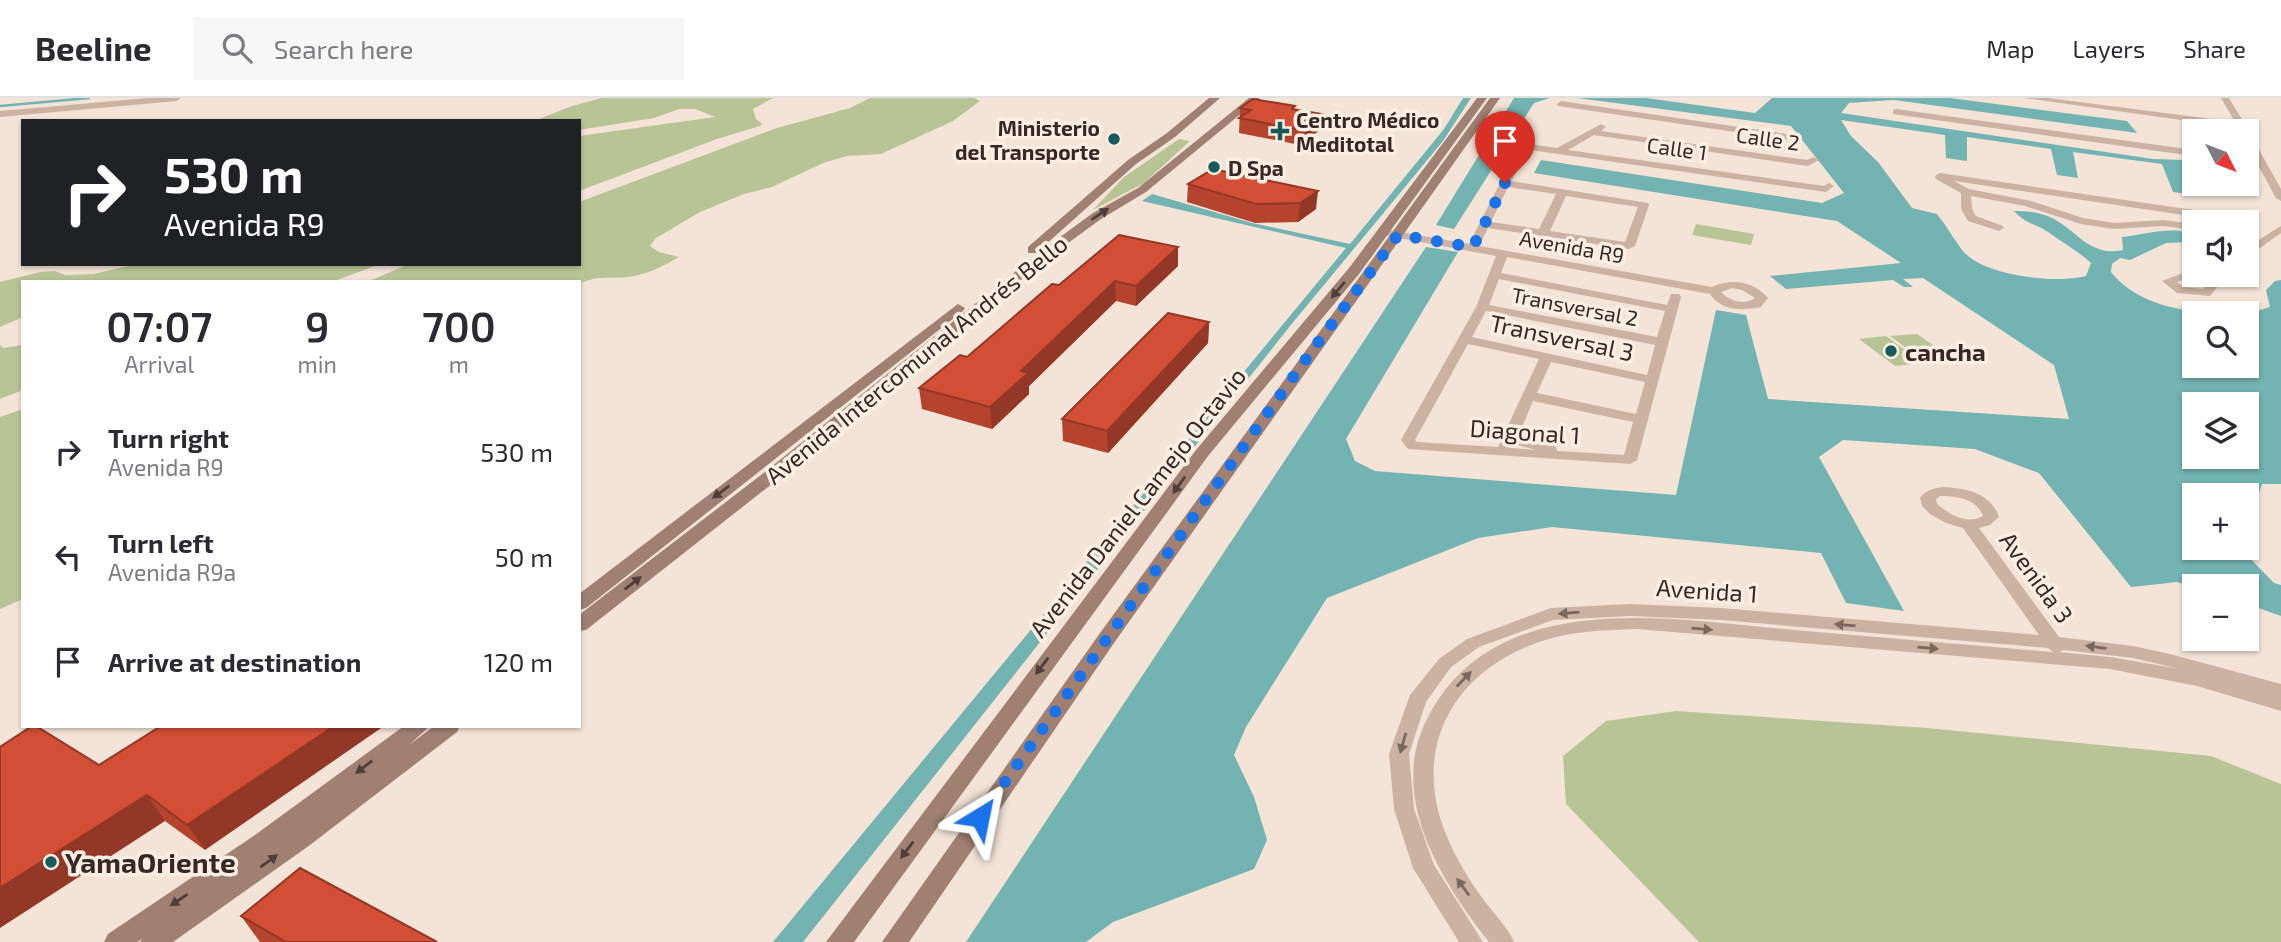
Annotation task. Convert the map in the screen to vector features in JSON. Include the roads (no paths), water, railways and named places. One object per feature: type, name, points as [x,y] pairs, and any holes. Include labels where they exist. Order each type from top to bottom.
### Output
[{"type":"main road","name":"Avenida Intercomunal Andrés Bello","points":[[581,602],[1020,260],[1132,162],[1177,131],[1215,98]]},
{"type":"main road","name":"Avenida Intercomunal Andrés Bello","points":[[581,623],[767,479],[1036,262],[1097,216],[1142,190],[1206,135],[1255,98]]},
{"type":"main road","name":"Avenida Daniel Camejo Octavio","points":[[895,942],[1391,233],[1482,98]]},
{"type":"main road","name":"Avenida Daniel Camejo Octavio","points":[[839,942],[1202,453],[1391,233],[1495,98]]},
{"type":"main road","points":[[1177,131],[1189,135],[1206,135]]},
{"type":"main road","points":[[117,942],[263,842],[416,728]]},
{"type":"main road","points":[[153,942],[302,838],[446,728]]},
{"type":"street","points":[[0,114],[177,98]]},
{"type":"street","points":[[2028,98],[2069,101],[2139,113],[2153,110],[2195,119]]},
{"type":"street","points":[[2225,98],[2237,119]]},
{"type":"street","points":[[1561,104],[1621,115],[1793,138],[1796,139],[1794,142]]},
{"type":"street","points":[[1896,111],[2182,153]]},
{"type":"street","points":[[2139,113],[2145,127]]},
{"type":"street","points":[[1560,150],[1621,115]]},
{"type":"street","name":"Calle 2","points":[[1592,132],[1808,163],[1814,160]]},
{"type":"street","name":"Calle 1","points":[[1505,183],[1521,155],[1529,147],[1826,190],[1829,186]]},
{"type":"street","points":[[2259,159],[2281,198]]},
{"type":"street","points":[[2259,165],[2263,166]]},
{"type":"street","points":[[2182,211],[1940,176],[1966,192],[2015,200],[2069,218],[2101,224],[2134,226],[2163,223],[2182,225]]},
{"type":"street","points":[[1473,247],[1505,183],[1644,205],[1631,245],[1626,246],[1485,224]]},
{"type":"street","points":[[1543,233],[1563,191]]},
{"type":"street","points":[[1966,192],[1965,210],[1969,217],[1978,223],[1999,228]]},
{"type":"street","points":[[2264,242],[2281,227],[2276,221],[2281,219]]},
{"type":"street","points":[[1508,240],[1515,229]]},
{"type":"street","name":"Avenida R9","points":[[1391,233],[1714,291]]},
{"type":"street","points":[[2259,245],[2281,239]]},
{"type":"street","points":[[2259,241],[2264,242]]},
{"type":"street","points":[[1463,339],[1482,307],[1503,253]]},
{"type":"street","points":[[1495,275],[1673,303],[1640,419],[1530,396]]},
{"type":"street","points":[[2182,276],[2168,281],[2169,284],[2181,290],[2206,293],[2211,287]]},
{"type":"street","name":"Transversal 2","points":[[1482,307],[1661,342]]},
{"type":"street","name":"Transversal 3","points":[[1463,339],[1652,380]]},
{"type":"street","name":"Diagonal 1","points":[[1463,339],[1408,440],[1416,446],[1630,460],[1640,419]]},
{"type":"street","points":[[1503,453],[1546,358]]},
{"type":"street","points":[[1509,438],[1590,459]]},
{"type":"street","name":"Avenida 3","points":[[1968,524],[2064,659]]},
{"type":"street","name":"Avenida 1","points":[[1472,942],[1424,868],[1404,809],[1399,754],[1417,700],[1445,663],[1473,643],[1551,614],[1630,610],[1878,635],[2149,668],[2236,689],[2281,704]]},
{"type":"street","name":"Avenida 1","points":[[1496,940],[1452,872],[1424,796],[1422,765],[1433,726],[1446,701],[1463,679],[1488,658],[1514,644],[1553,632],[1591,625],[1637,623],[2053,642],[2133,652],[2281,691]]},
{"type":"water","points":[[1463,98],[1471,98],[1443,141],[1290,326],[803,942],[773,942],[1346,248],[1142,201],[1152,194],[1252,223],[1350,244],[1444,129]]},
{"type":"water","points":[[1514,98],[1550,98],[1534,103],[1454,229],[1436,225]]},
{"type":"water","points":[[1577,98],[1646,98],[1755,113],[1772,98],[1950,98],[2127,121],[2137,133],[1894,100],[1849,103],[1841,113],[2153,159],[2182,160],[2182,193],[2173,192],[2162,164],[2073,152],[2078,178],[2057,175],[2051,149],[1967,137],[1967,161],[1946,158],[1945,135],[1841,120],[1851,136],[1878,162],[1912,208],[1937,214],[1962,250],[1972,259],[2002,272],[2039,278],[2073,278],[2086,276],[2091,263],[2014,211],[2047,216],[2061,223],[2084,242],[2101,250],[2123,250],[2122,237],[2159,231],[2181,231],[2182,242],[2166,243],[2130,260],[2120,258],[2112,264],[2111,272],[2130,290],[2141,296],[2182,310],[2182,378],[2259,378],[2259,310],[2270,307],[2266,290],[2275,281],[2281,280],[2281,484],[2262,484],[2259,493],[2259,483],[2182,483],[2182,560],[2252,560],[2274,583],[2281,585],[2281,616],[2259,608],[2259,574],[2182,574],[2182,583],[2131,587],[2039,473],[1975,449],[1843,440],[1819,457],[1904,611],[1846,603],[1821,553],[1552,527],[1478,538],[1327,598],[1246,727],[1234,755],[1254,797],[1267,840],[1254,869],[1113,922],[1086,942],[966,942],[1426,247],[1458,252],[1346,439],[1355,461],[1375,471],[1676,495],[1716,310],[1746,315],[1768,399],[2069,419],[2054,365],[1923,278],[1903,279],[1913,287],[1904,287],[1893,280],[1786,289],[1770,276],[1901,263],[1837,221],[1534,173],[1541,160],[1822,203],[1844,193],[1791,126]]},
{"type":"waterway","points":[[0,106],[89,98]]},
{"type":"place","name":"Centro Médico Meditotal","points":[[1280,131]]},
{"type":"place","name":"Ministerio del Transporte","points":[[1114,139]]},
{"type":"place","name":"D Spa","points":[[1214,167]]},
{"type":"place","name":"cancha","points":[[1891,351]]},
{"type":"place","name":"YamaOriente","points":[[51,862]]}]
